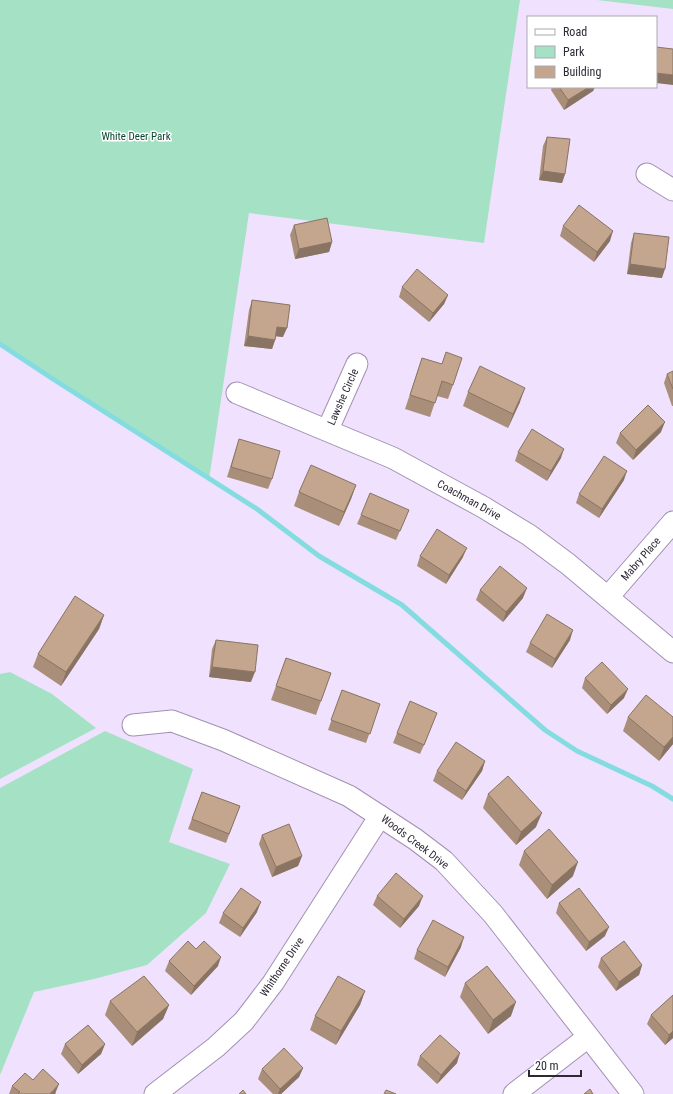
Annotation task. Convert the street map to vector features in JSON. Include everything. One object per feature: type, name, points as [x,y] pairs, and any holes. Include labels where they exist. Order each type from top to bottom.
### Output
[{"type":"street","points":[[647,174],[673,190]]},
{"type":"street","name":"Lawshe Circle","points":[[328,430],[357,364]]},
{"type":"street","name":"Coachman Drive","points":[[237,393],[393,458],[489,511],[528,535],[608,597],[673,652]]},
{"type":"street","name":"Mabry Place","points":[[608,597],[673,522]]},
{"type":"street","name":"Woods Creek Drive","points":[[133,725],[172,721],[257,754],[349,796],[444,861],[493,914],[633,1094]]},
{"type":"street","name":"Whithorne Drive","points":[[155,1094],[216,1047],[244,1021],[273,983],[380,816]]},
{"type":"street","points":[[514,1094],[588,1037]]},
{"type":"green space","name":"White Deer Park","points":[[0,0],[520,0],[484,243],[249,213],[209,480],[0,344]]},
{"type":"green space","points":[[597,0],[673,0],[673,9]]},
{"type":"green space","points":[[10,672],[52,694],[96,728],[0,779],[0,674]]},
{"type":"green space","points":[[105,731],[193,769],[169,842],[230,864],[206,913],[147,965],[94,979],[34,992],[0,1075],[0,788]]},
{"type":"building","points":[[657,47],[673,49],[673,75],[657,73]]},
{"type":"building","points":[[560,88],[587,88],[568,100]]},
{"type":"building","points":[[547,137],[570,139],[565,174],[543,171]]},
{"type":"building","points":[[579,205],[613,231],[597,252],[563,226]]},
{"type":"building","points":[[327,218],[332,242],[299,249],[294,225]]},
{"type":"building","points":[[634,233],[669,237],[665,269],[630,264]]},
{"type":"building","points":[[417,269],[448,295],[433,313],[402,287]]},
{"type":"building","points":[[252,300],[290,305],[287,328],[277,327],[275,340],[248,336]]},
{"type":"building","points":[[446,352],[462,358],[453,385],[442,381],[435,403],[410,395],[422,358],[442,364]]},
{"type":"building","points":[[480,366],[525,388],[513,414],[468,392]]},
{"type":"building","points":[[673,371],[673,389],[667,374]]},
{"type":"building","points":[[648,405],[665,422],[636,450],[620,433]]},
{"type":"building","points":[[532,429],[564,449],[551,471],[518,452]]},
{"type":"building","points":[[239,439],[280,451],[272,479],[231,467]]},
{"type":"building","points":[[604,456],[627,471],[602,509],[579,494]]},
{"type":"building","points":[[311,465],[356,485],[344,512],[299,492]]},
{"type":"building","points":[[370,493],[409,510],[400,531],[361,515]]},
{"type":"building","points":[[437,529],[467,548],[449,575],[420,556]]},
{"type":"building","points":[[500,566],[527,588],[506,612],[480,590]]},
{"type":"building","points":[[75,596],[104,615],[66,672],[38,654]]},
{"type":"building","points":[[547,614],[573,630],[555,659],[530,643]]},
{"type":"building","points":[[216,640],[258,645],[255,672],[212,667]]},
{"type":"building","points":[[286,658],[331,673],[321,701],[276,686]]},
{"type":"building","points":[[602,662],[628,689],[611,705],[585,678]]},
{"type":"building","points":[[342,690],[380,704],[370,734],[331,720]]},
{"type":"building","points":[[646,695],[673,717],[673,737],[664,747],[628,717]]},
{"type":"building","points":[[410,701],[437,713],[424,745],[397,733]]},
{"type":"building","points":[[456,742],[485,761],[466,791],[437,771]]},
{"type":"building","points":[[508,776],[542,813],[521,832],[488,794]]},
{"type":"building","points":[[202,792],[240,806],[229,834],[192,819]]},
{"type":"building","points":[[289,824],[302,856],[276,867],[262,835]]},
{"type":"building","points":[[549,829],[578,862],[552,885],[524,851]]},
{"type":"building","points":[[396,873],[423,896],[404,919],[377,896]]},
{"type":"building","points":[[241,888],[261,902],[243,928],[223,913]]},
{"type":"building","points":[[579,888],[609,927],[589,942],[559,903]]},
{"type":"building","points":[[433,920],[464,937],[448,967],[417,950]]},
{"type":"building","points":[[188,941],[196,949],[204,941],[221,957],[194,986],[169,961]]},
{"type":"building","points":[[624,941],[642,965],[619,982],[601,958]]},
{"type":"building","points":[[487,966],[516,1002],[493,1020],[465,983]]},
{"type":"building","points":[[144,976],[169,1005],[137,1032],[110,1001]]},
{"type":"building","points":[[338,976],[365,991],[341,1031],[315,1016]]},
{"type":"building","points":[[673,995],[673,1031],[669,1035],[651,1015]]},
{"type":"building","points":[[88,1025],[105,1044],[82,1065],[65,1044]]},
{"type":"building","points":[[440,1035],[460,1053],[441,1075],[420,1056]]},
{"type":"building","points":[[284,1048],[303,1068],[280,1089],[262,1069]]},
{"type":"building","points":[[43,1069],[59,1084],[50,1094],[18,1094],[20,1092],[12,1086],[25,1073],[33,1080]]},
{"type":"building","points":[[590,1089],[593,1094],[584,1094]]},
{"type":"building","points":[[243,1090],[246,1094],[239,1094]]},
{"type":"building","points":[[386,1090],[396,1094],[384,1094]]},
{"type":"waterway","points":[[0,344],[257,509],[319,556],[402,605],[545,730],[577,751],[652,786],[673,799]]}]
